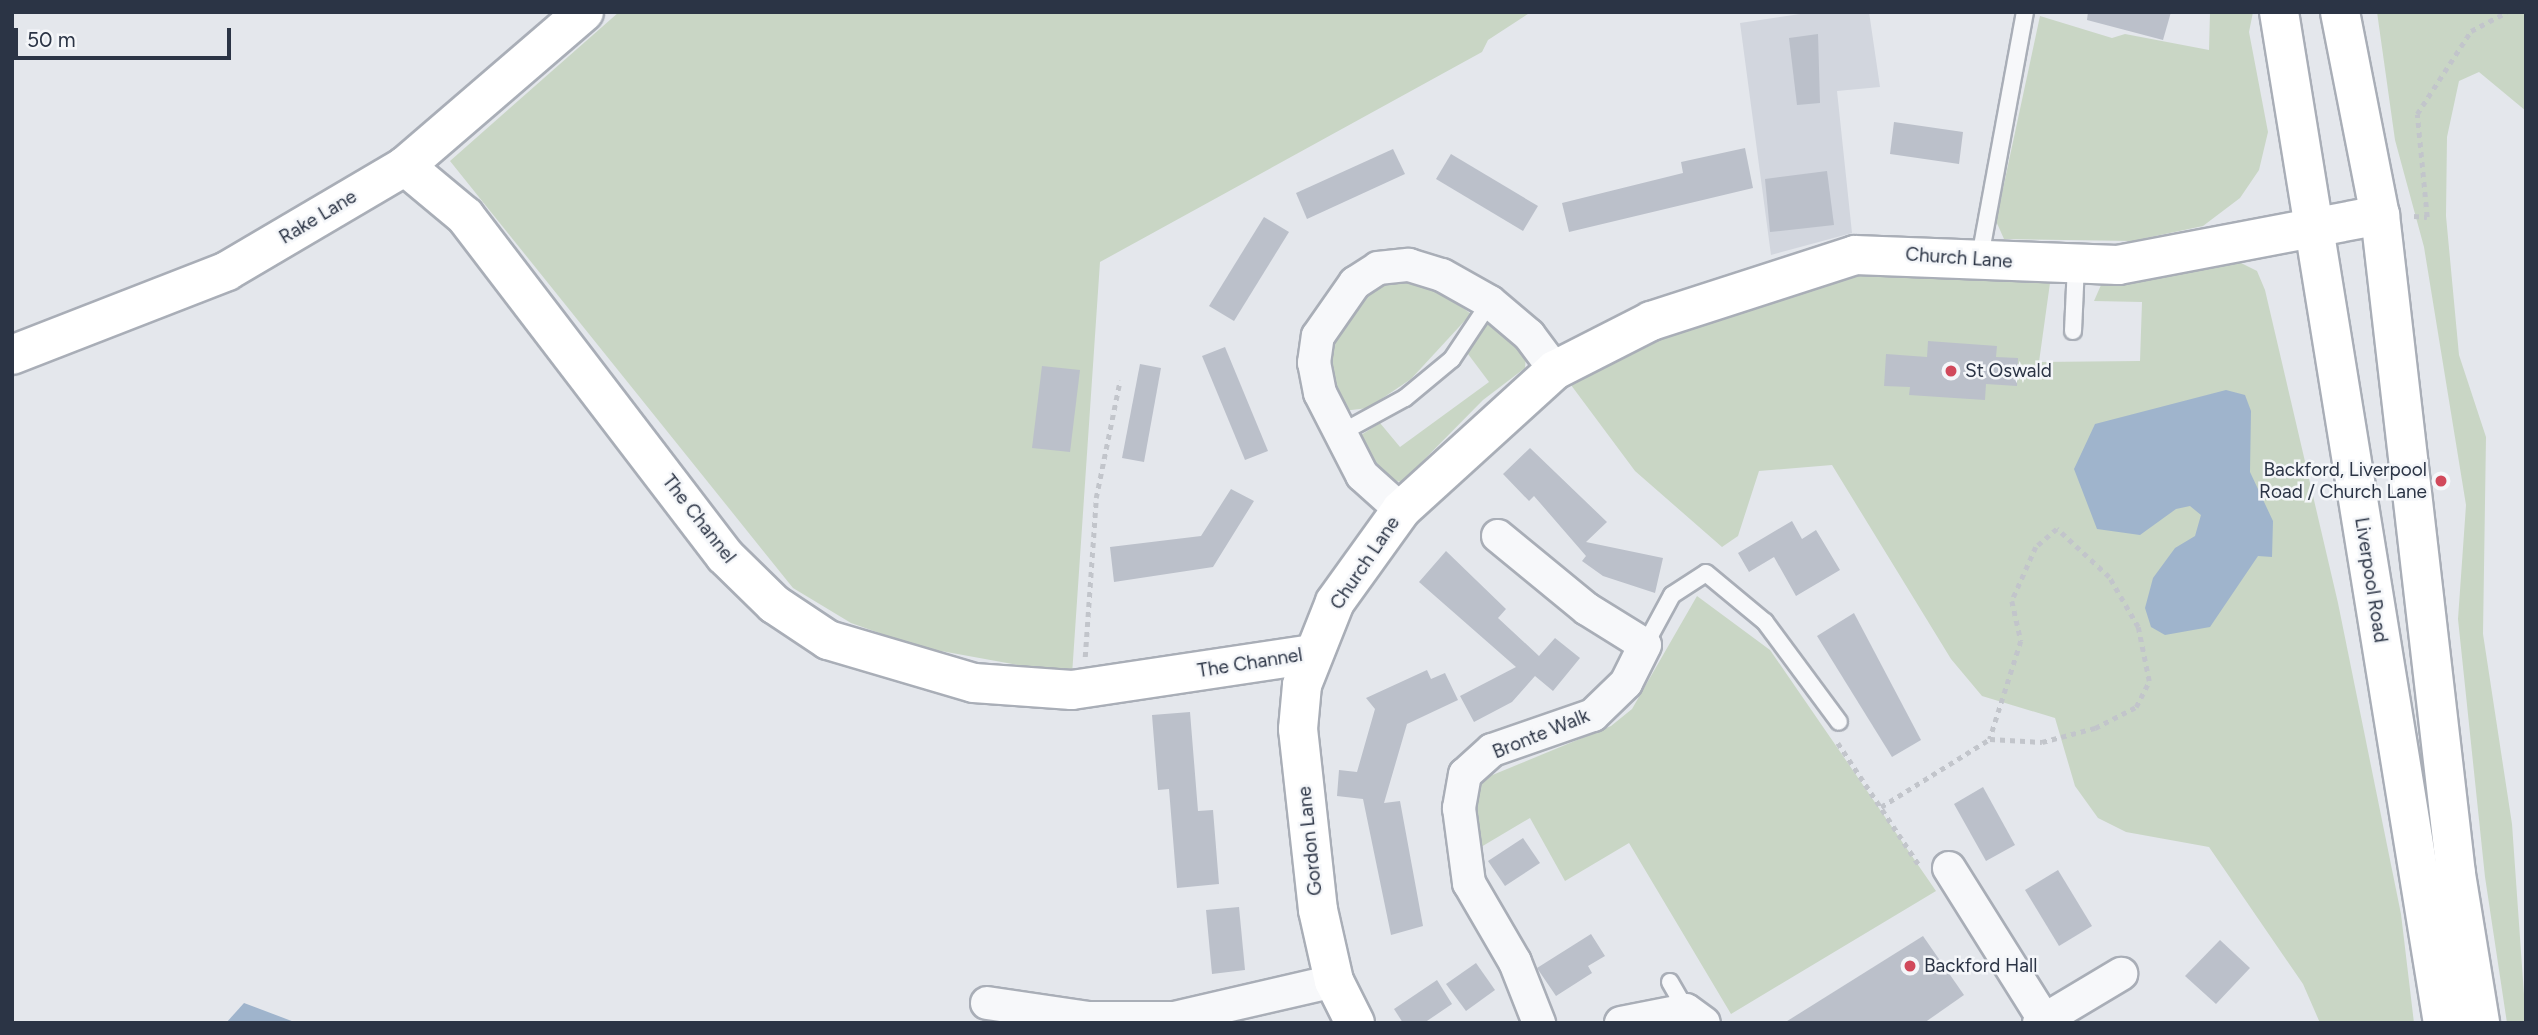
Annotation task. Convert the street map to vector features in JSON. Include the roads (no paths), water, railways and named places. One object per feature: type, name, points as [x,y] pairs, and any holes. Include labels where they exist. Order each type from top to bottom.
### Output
[{"type":"main road","name":"Rake Lane","points":[[12,355],[227,271],[405,166],[584,12]]},
{"type":"main road","name":"Liverpool Road","points":[[2278,12],[2443,1023]]},
{"type":"main road","points":[[2340,12],[2380,215],[2456,874],[2480,1023]]},
{"type":"main road","name":"The Channel","points":[[405,166],[466,216],[725,556],[774,604],[828,640],[974,683],[1082,689],[1312,654]]},
{"type":"main road","name":"Church Lane","points":[[1312,654],[1335,602],[1401,510],[1555,370],[1651,321],[1802,268],[1856,255],[1980,257],[2076,266],[2118,265],[2380,215]]},
{"type":"main road","name":"Gordon Lane","points":[[1312,654],[1298,729],[1318,910],[1341,1009]]},
{"type":"street","name":"Church Lane","points":[[1401,510],[1362,475],[1339,434],[1314,363],[1318,336],[1355,284],[1378,268],[1409,265],[1490,302],[1529,335],[1555,370]]},
{"type":"street","points":[[1498,536],[1587,609],[1646,645]]},
{"type":"street","name":"Bronte Walk","points":[[1539,1023],[1515,962],[1469,883],[1459,808],[1465,774],[1492,750],[1592,716],[1626,683],[1646,645]]},
{"type":"street","points":[[1935,869],[2041,1020],[2121,974]]},
{"type":"street","points":[[987,1003],[1089,1018],[1174,1018],[1341,1009]]},
{"type":"street","points":[[1621,1023],[1695,1016]]},
{"type":"lane","points":[[1980,257],[2024,19],[2034,12]]},
{"type":"lane","points":[[2073,331],[2076,266]]},
{"type":"lane","points":[[1339,434],[1405,398],[1452,359],[1490,302]]},
{"type":"lane","points":[[1646,645],[1672,596],[1706,573],[1765,622],[1839,722]]},
{"type":"lane","points":[[1670,982],[1695,1016]]},
{"type":"water","points":[[2226,390],[2245,395],[2251,411],[2250,472],[2273,521],[2272,557],[2258,556],[2210,627],[2165,635],[2151,627],[2145,608],[2153,578],[2175,548],[2195,536],[2201,515],[2190,506],[2176,509],[2140,535],[2097,529],[2074,469],[2095,424]]},
{"type":"water","points":[[244,1003],[297,1023],[226,1023]]},
{"type":"place","name":"St Oswald","points":[[1951,371]]},
{"type":"place","name":"Backford, Liverpool Road / Church Lane","points":[[2441,481]]},
{"type":"place","name":"Backford Hall","points":[[1910,966]]}]
